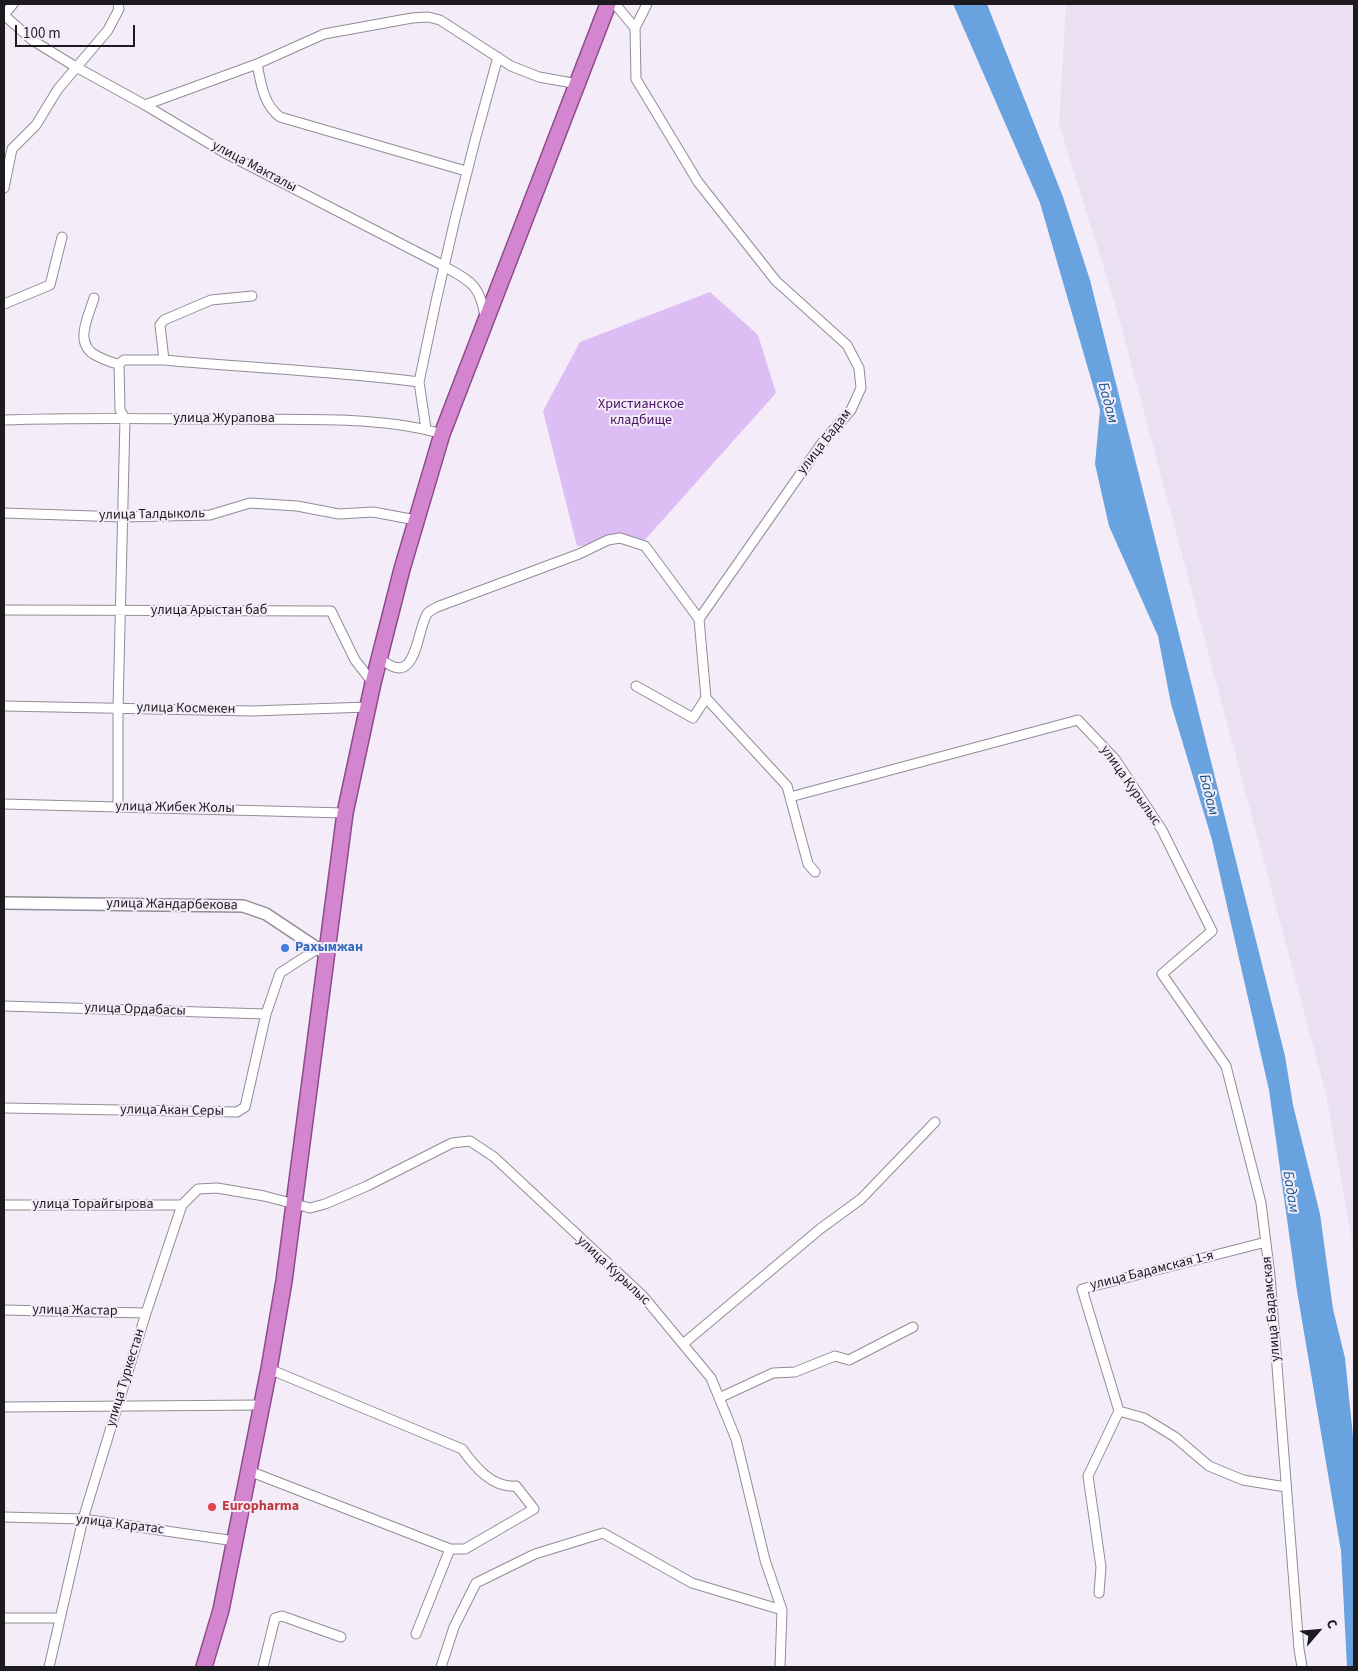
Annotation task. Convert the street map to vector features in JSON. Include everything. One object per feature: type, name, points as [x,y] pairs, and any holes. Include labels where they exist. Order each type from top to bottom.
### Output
[{"type":"highway","points":[[204,1667],[221,1610],[270,1369],[284,1281],[322,952],[345,813],[373,683],[416,520],[442,434],[486,325],[608,4]]},
{"type":"street","points":[[4,15],[12,4]]},
{"type":"street","points":[[4,188],[12,149],[36,125],[58,89],[108,30],[118,9],[118,4]]},
{"type":"street","points":[[615,4],[635,28],[648,4]]},
{"type":"street","name":"улица Макталы","points":[[4,15],[32,40],[76,67],[225,152],[442,265],[473,284],[482,301],[486,325]]},
{"type":"street","points":[[145,105],[257,64],[324,34],[412,18],[428,17],[440,20],[511,66],[539,77],[578,84]]},
{"type":"street","name":"улица Бадам","points":[[635,28],[636,79],[698,182],[776,281],[847,345],[860,368],[861,388],[851,410],[822,443],[699,618]]},
{"type":"street","points":[[426,429],[419,382],[442,265],[498,57]]},
{"type":"street","points":[[257,64],[265,98],[269,106],[280,117],[466,171]]},
{"type":"street","points":[[4,304],[50,285],[62,237]]},
{"type":"street","points":[[164,360],[160,325],[164,320],[211,300],[252,296]]},
{"type":"street","points":[[94,298],[83,336],[84,345],[89,352],[119,364]]},
{"type":"street","points":[[119,364],[124,360],[164,360],[270,369],[348,373],[419,382]]},
{"type":"street","points":[[118,806],[118,708],[124,418],[120,410],[119,364]]},
{"type":"street","name":"улица Журапова","points":[[4,420],[124,418],[300,420],[400,424],[442,434]]},
{"type":"street","name":"улица Талдыколь","points":[[4,513],[123,517],[210,515],[250,503],[297,506],[339,514],[373,512],[416,520]]},
{"type":"street","points":[[380,658],[388,665],[397,668],[405,665],[415,656],[428,614],[437,607],[579,554],[608,540],[620,538],[645,546],[699,618],[706,698],[787,786],[808,864],[815,872]]},
{"type":"street","name":"улица Арыстан баб","points":[[4,610],[120,612],[331,611],[355,660],[373,683]]},
{"type":"street","points":[[636,686],[693,718],[706,698]]},
{"type":"street","name":"улица Космекен","points":[[4,706],[252,711],[368,707]]},
{"type":"street","name":"улица Курылыс","points":[[790,797],[1078,720],[1115,759],[1162,830],[1212,931],[1162,974]]},
{"type":"street","name":"улица Жибек Жолы","points":[[4,804],[345,813]]},
{"type":"street","name":"улица Жандарбекова","points":[[4,903],[243,906],[266,914],[322,952]]},
{"type":"street","name":"улица Акан Серы","points":[[4,1108],[237,1112],[245,1107],[266,1014],[280,973],[322,952]]},
{"type":"street","name":"улица Бадамская","points":[[1162,974],[1226,1066],[1261,1203],[1266,1242],[1298,1640],[1302,1667]]},
{"type":"street","name":"улица Ордабасы","points":[[4,1006],[266,1014]]},
{"type":"street","points":[[683,1344],[820,1229],[861,1199],[935,1122]]},
{"type":"street","name":"улица Курылыс","points":[[293,1204],[310,1208],[325,1204],[452,1144],[470,1141],[494,1158],[643,1296],[711,1378],[736,1439],[765,1560],[782,1610],[780,1667]]},
{"type":"street","points":[[182,1205],[198,1189],[217,1188],[293,1204]]},
{"type":"street","name":"улица Торайгырова","points":[[4,1205],[182,1205]]},
{"type":"street","name":"улица Туркестан","points":[[49,1667],[83,1519],[146,1313],[182,1205]]},
{"type":"street","name":"улица Бадамская 1-я","points":[[1119,1411],[1082,1289],[1266,1242]]},
{"type":"street","name":"улица Жастар","points":[[4,1310],[146,1313]]},
{"type":"street","points":[[719,1398],[773,1373],[795,1372],[835,1356],[849,1360],[913,1327]]},
{"type":"street","points":[[249,1471],[450,1549],[465,1549],[534,1509],[516,1486],[505,1487],[478,1471],[462,1450],[270,1369]]},
{"type":"street","points":[[4,1407],[262,1405]]},
{"type":"street","points":[[1099,1593],[1101,1567],[1088,1476],[1119,1411],[1144,1418],[1175,1437],[1209,1466],[1243,1480],[1286,1487]]},
{"type":"street","name":"улица Каратас","points":[[4,1517],[83,1519],[235,1540]]},
{"type":"street","points":[[441,1667],[454,1627],[476,1583],[535,1554],[602,1533],[692,1582],[782,1610]]},
{"type":"street","points":[[416,1634],[450,1549]]},
{"type":"street","points":[[263,1667],[275,1618],[282,1616],[341,1637]]},
{"type":"street","points":[[4,1618],[59,1618]]},
{"type":"shaded area","points":[[1066,4],[1354,4],[1354,1252],[1326,1094],[1116,307],[1059,124]]},
{"type":"green space","name":"Христианское кладбище","points":[[710,292],[758,335],[776,393],[643,542],[577,546],[543,411],[580,342]]},
{"type":"water","name":"Бадам","points":[[953,4],[987,4],[1063,197],[1090,280],[1285,1056],[1293,1105],[1320,1214],[1333,1309],[1345,1358],[1354,1446],[1354,1667],[1347,1667],[1341,1551],[1297,1291],[1269,1090],[1212,840],[1171,704],[1158,636],[1109,526],[1095,464],[1100,410],[1040,203]]},
{"type":"place","name":"Рахымжан","points":[[285,948]]},
{"type":"place","name":"Europharma","points":[[212,1507]]}]
